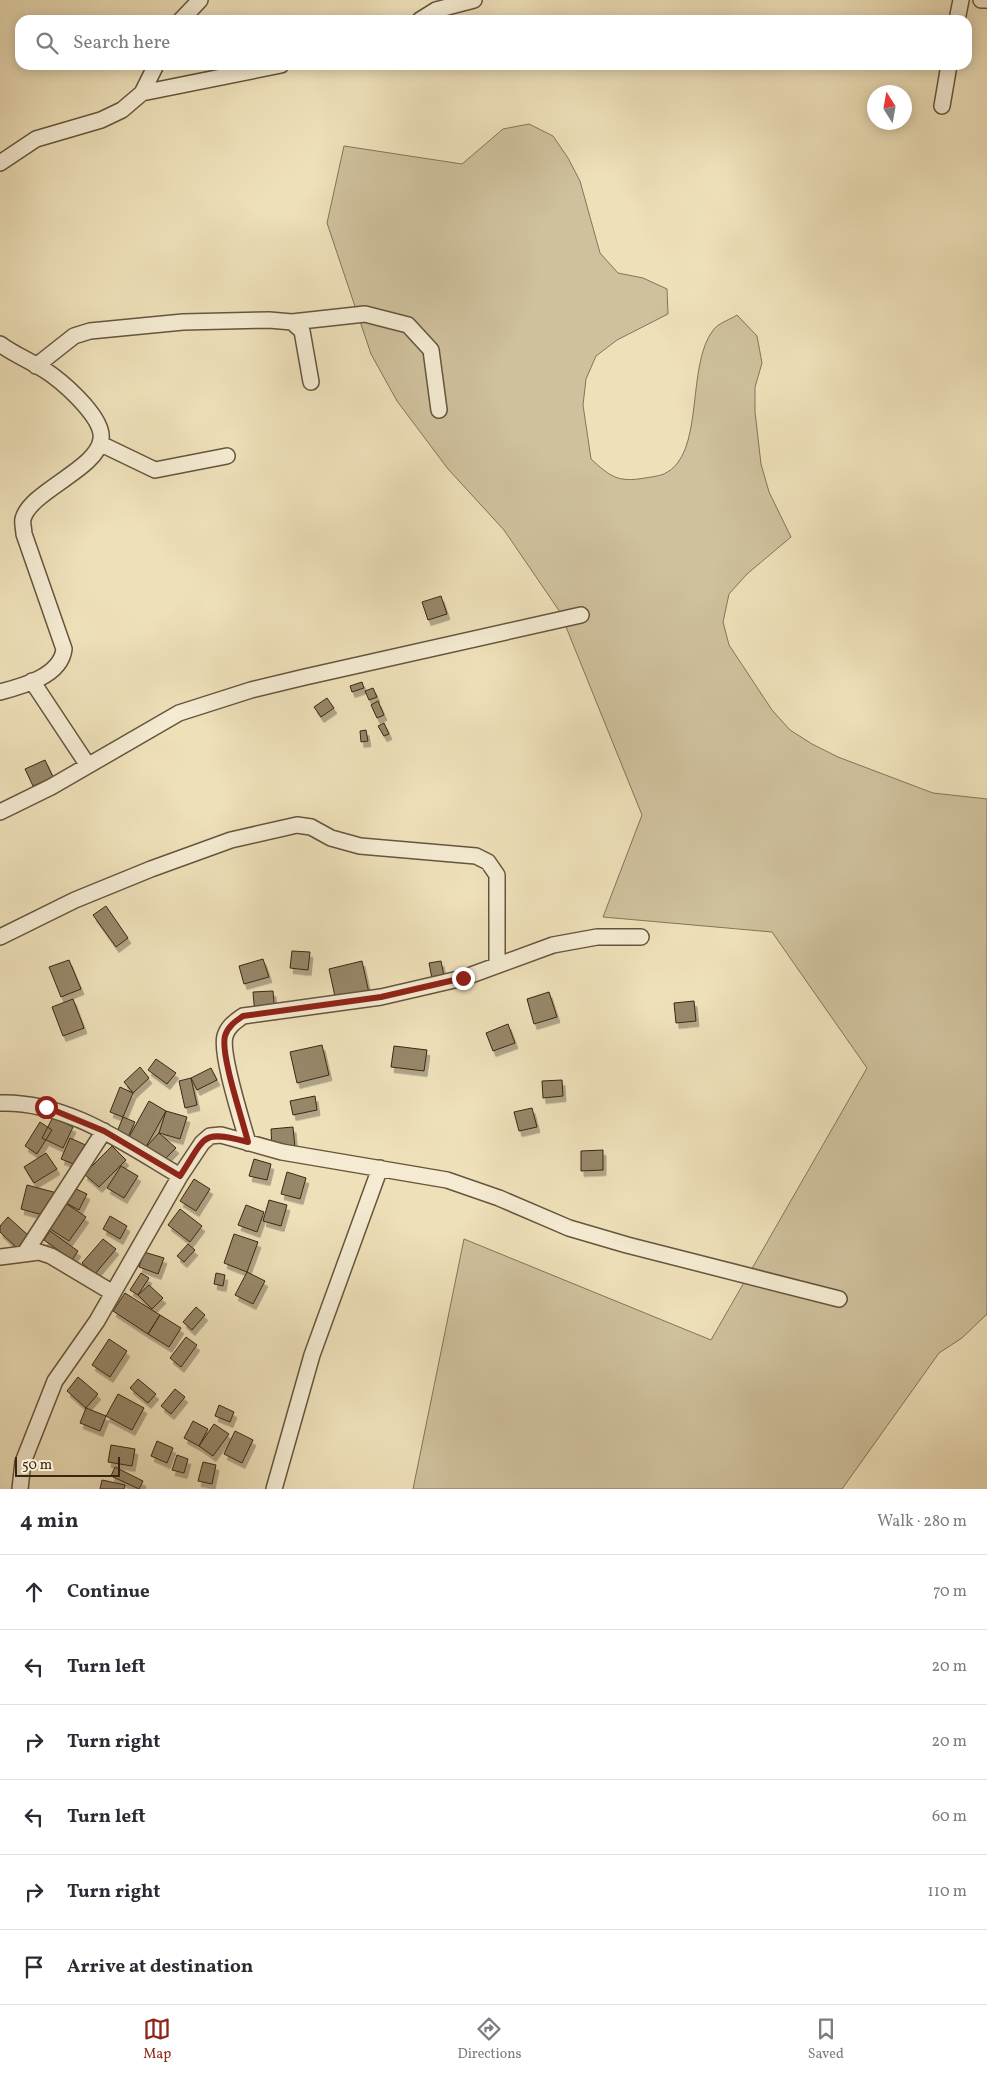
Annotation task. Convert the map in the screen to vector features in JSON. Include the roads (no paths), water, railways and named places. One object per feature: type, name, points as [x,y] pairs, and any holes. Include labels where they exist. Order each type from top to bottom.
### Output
[{"type":"street","points":[[186,15],[200,0]]},
{"type":"street","points":[[428,15],[436,10],[474,0]]},
{"type":"street","points":[[958,15],[961,0]]},
{"type":"street","points":[[980,0],[987,0]]},
{"type":"street","points":[[0,163],[36,139],[101,120],[122,110],[142,93],[154,70]]},
{"type":"street","points":[[142,93],[256,70]]},
{"type":"street","points":[[942,106],[948,70]]},
{"type":"street","points":[[36,366],[74,336],[90,331],[183,322],[269,320],[292,322],[365,314],[408,325],[432,350],[440,410]]},
{"type":"street","points":[[292,322],[302,331],[310,382]]},
{"type":"street","points":[[0,344],[53,376],[90,411],[102,431],[101,444],[90,458],[33,504],[23,519],[24,534],[64,649],[63,660],[56,667],[32,681],[0,692]]},
{"type":"street","points":[[101,444],[156,470],[227,456]]},
{"type":"street","points":[[0,812],[52,787],[87,764],[179,713],[252,690],[582,615]]},
{"type":"street","points":[[32,681],[87,764]]},
{"type":"street","points":[[0,937],[76,900],[151,869],[231,840],[297,825],[311,827],[331,838],[360,846],[476,856],[488,862],[497,875],[496,964]]},
{"type":"street","points":[[248,1142],[225,1054],[225,1036],[232,1024],[243,1016],[381,997],[463,978],[496,964],[553,945],[596,937],[640,937]]},
{"type":"street","points":[[0,1103],[46,1107],[104,1131],[180,1176]]},
{"type":"street","points":[[25,1253],[104,1131]]},
{"type":"street","points":[[20,1489],[23,1462],[55,1381],[113,1293],[180,1176],[202,1143],[210,1136],[222,1135],[282,1152],[447,1180],[499,1198],[569,1228],[627,1245],[838,1299]]},
{"type":"street","points":[[274,1489],[312,1355],[380,1168]]},
{"type":"street","points":[[0,1258],[39,1252],[51,1256],[113,1293]]}]
